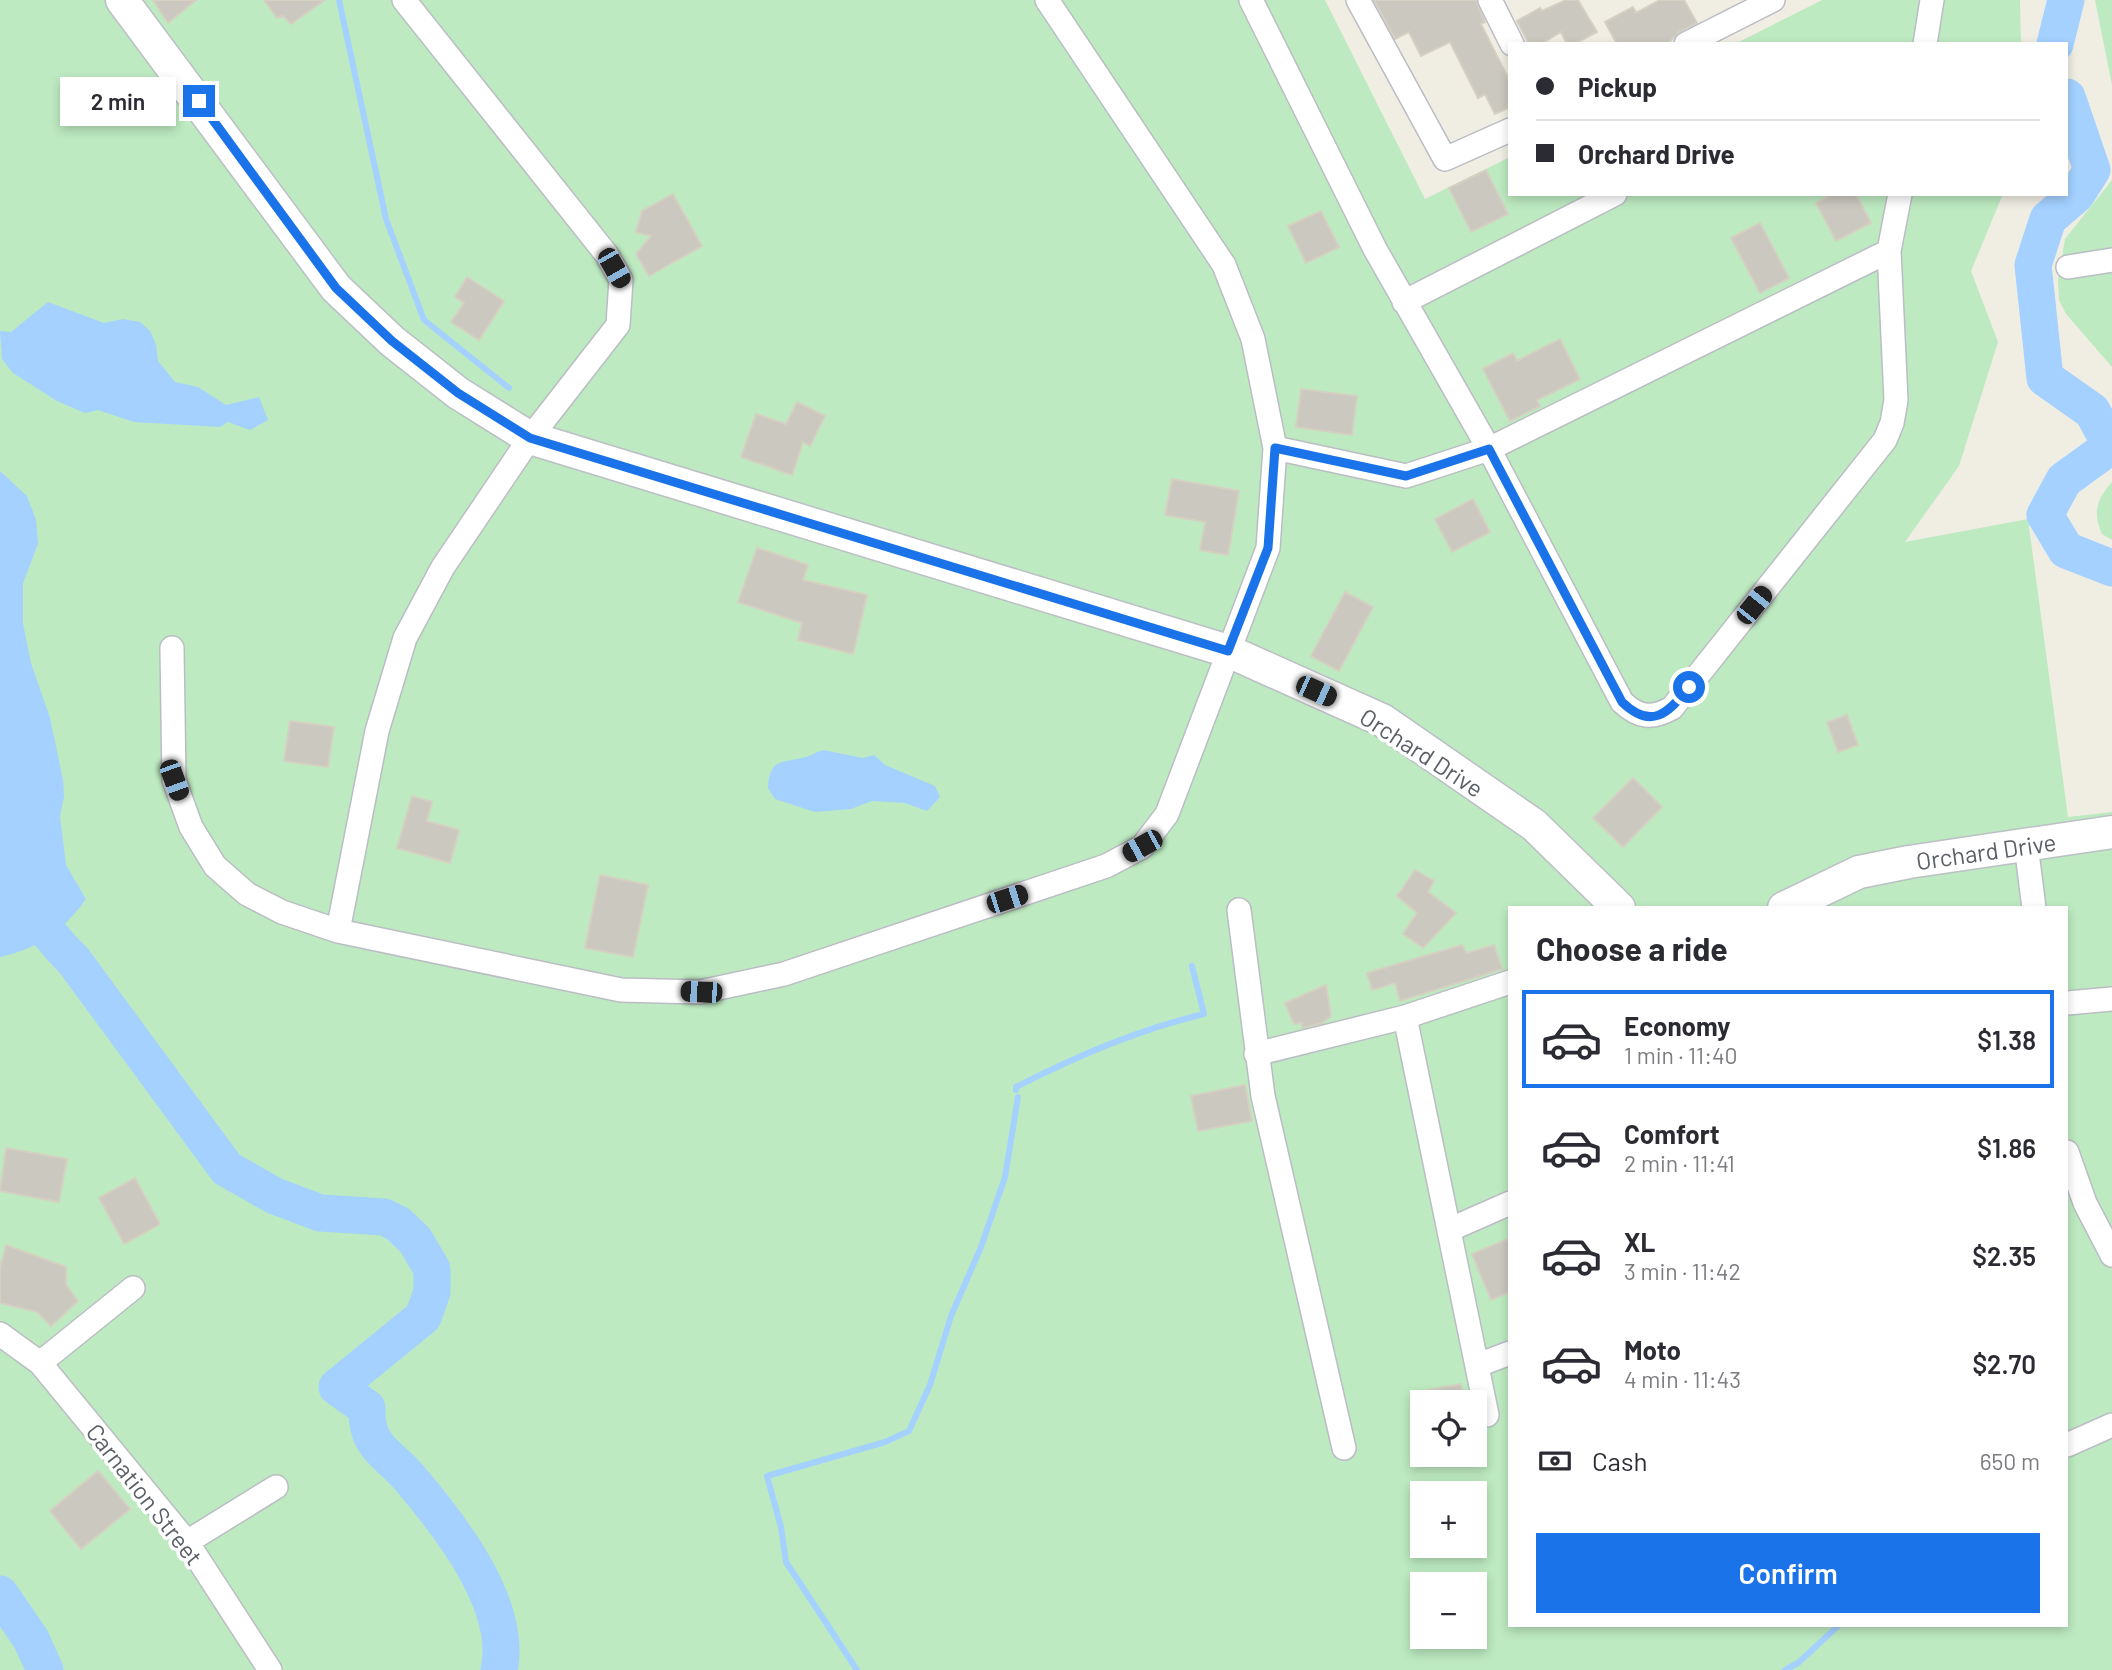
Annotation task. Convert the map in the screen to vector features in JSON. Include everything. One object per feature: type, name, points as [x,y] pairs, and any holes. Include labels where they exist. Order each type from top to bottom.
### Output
[{"type":"street","name":"Orchard Drive","points":[[122,0],[336,288],[392,341],[458,393],[530,438],[1228,651],[1382,720],[1534,825],[1617,906]]},
{"type":"street","points":[[338,931],[377,731],[405,638],[443,567],[530,438],[618,325],[621,280],[607,255],[404,0]]},
{"type":"street","points":[[172,648],[174,780],[191,827],[215,866],[247,894],[282,912],[338,931],[621,990],[701,992],[783,974],[1106,866],[1142,846],[1167,814],[1268,548],[1275,448],[1253,339],[1224,265],[1047,0]]},
{"type":"street","points":[[1251,0],[1405,302],[1489,449],[1622,702],[1632,712],[1646,717],[1659,716],[1672,708],[1885,440],[1896,400],[1889,251],[1900,196]]},
{"type":"street","points":[[1359,0],[1444,159],[1508,131]]},
{"type":"street","points":[[1690,42],[1773,0]]},
{"type":"street","points":[[1925,42],[1932,0]]},
{"type":"street","points":[[1498,3],[1511,42]]},
{"type":"street","points":[[1405,302],[1611,196]]},
{"type":"street","points":[[1275,448],[1406,476],[1489,449],[1889,251]]},
{"type":"street","points":[[2068,267],[2112,260]]},
{"type":"street","name":"Orchard Drive","points":[[1788,906],[1859,872],[2112,832]]},
{"type":"street","points":[[2026,845],[2034,906]]},
{"type":"street","points":[[1239,910],[1263,1096],[1344,1448]]},
{"type":"street","points":[[1256,1054],[1405,1017],[1508,983]]},
{"type":"street","points":[[2068,1003],[2112,999]]},
{"type":"street","points":[[1405,1017],[1483,1390]]},
{"type":"street","points":[[2068,1155],[2085,1203],[2112,1255]]},
{"type":"street","points":[[1451,1229],[1508,1204]]},
{"type":"street","points":[[40,1363],[133,1288]]},
{"type":"street","name":"Carnation Street","points":[[0,1334],[40,1363],[187,1542],[270,1670]]},
{"type":"street","points":[[1478,1364],[1508,1354]]},
{"type":"street","points":[[2068,1445],[2112,1425]]},
{"type":"street","points":[[187,1542],[276,1487]]},
{"type":"green space","points":[[0,0],[1325,0],[1425,199],[1508,158],[1508,196],[2002,196],[1971,271],[1998,342],[1959,466],[1905,542],[2028,519],[2068,817],[2112,812],[2112,1670],[0,1670],[0,957],[86,899],[80,889],[0,938]]},
{"type":"green space","points":[[1822,0],[2020,0],[2021,42],[1739,42]]},
{"type":"green space","points":[[2095,0],[2112,0],[2112,85]]},
{"type":"green space","points":[[2112,180],[2112,367],[2066,314],[2059,300],[2058,280],[2065,239]]},
{"type":"green space","points":[[2112,482],[2112,540],[2102,534],[2097,512],[2103,494]]},
{"type":"water","points":[[48,302],[104,323],[123,319],[140,322],[150,331],[156,344],[158,361],[175,382],[198,387],[226,405],[259,397],[268,420],[250,430],[228,422],[220,427],[134,422],[98,410],[85,413],[57,401],[13,373],[2,359],[0,331],[11,332]]},
{"type":"water","points":[[0,471],[27,496],[36,520],[38,544],[23,583],[23,624],[31,663],[50,718],[63,780],[64,797],[60,816],[66,865],[86,899],[69,920],[49,937],[26,949],[0,957]]},
{"type":"water","points":[[823,750],[863,758],[874,755],[885,765],[935,786],[940,797],[927,811],[905,803],[872,801],[851,809],[815,812],[775,799],[768,788],[774,767],[782,762]]},
{"type":"building","points":[[153,0],[196,0],[168,23]]},
{"type":"building","points":[[264,0],[325,0],[291,24],[283,16],[277,18]]},
{"type":"building","points":[[1374,0],[1476,0],[1485,22],[1481,24],[1508,78],[1508,108],[1495,114],[1485,94],[1478,98],[1450,42],[1421,56],[1409,32],[1395,39]]},
{"type":"building","points":[[1566,0],[1578,0],[1597,32],[1578,42],[1566,42],[1561,32],[1544,42],[1528,42],[1517,21],[1540,8],[1542,11]]},
{"type":"building","points":[[1660,0],[1684,0],[1697,23],[1679,32],[1669,42],[1616,42],[1605,22],[1633,7],[1636,13]]},
{"type":"building","points":[[1486,170],[1508,214],[1471,232],[1449,188]]},
{"type":"building","points":[[673,194],[702,246],[649,276],[636,254],[651,236],[636,232],[642,211]]},
{"type":"building","points":[[1829,196],[1857,196],[1871,223],[1836,241],[1816,203]]},
{"type":"building","points":[[1321,211],[1339,247],[1306,263],[1288,226]]},
{"type":"building","points":[[1760,223],[1789,278],[1760,293],[1731,238]]},
{"type":"building","points":[[467,277],[504,301],[479,340],[451,322],[464,303],[455,297]]},
{"type":"building","points":[[1560,339],[1580,379],[1537,400],[1540,406],[1510,421],[1483,369],[1513,353],[1517,361]]},
{"type":"building","points":[[1301,389],[1357,396],[1352,435],[1296,427]]},
{"type":"building","points":[[797,402],[825,416],[810,446],[803,442],[792,475],[741,457],[756,414],[786,424]]},
{"type":"building","points":[[1172,479],[1239,491],[1228,555],[1200,550],[1205,522],[1165,515]]},
{"type":"building","points":[[1473,499],[1490,532],[1452,552],[1435,519]]},
{"type":"building","points":[[757,548],[808,565],[803,580],[867,595],[853,654],[798,640],[802,623],[738,602]]},
{"type":"building","points":[[1345,592],[1373,607],[1339,671],[1311,656]]},
{"type":"building","points":[[1847,715],[1858,745],[1838,752],[1827,722]]},
{"type":"building","points":[[290,721],[334,727],[328,767],[284,761]]},
{"type":"building","points":[[1633,778],[1662,807],[1623,847],[1593,818]]},
{"type":"building","points":[[412,796],[432,802],[427,821],[459,830],[450,863],[397,848]]},
{"type":"building","points":[[1415,870],[1434,881],[1428,892],[1456,913],[1423,948],[1403,934],[1417,913],[1397,896]]},
{"type":"building","points":[[600,875],[648,885],[633,957],[585,948]]},
{"type":"building","points":[[1462,945],[1467,953],[1494,945],[1502,969],[1400,1001],[1395,983],[1372,990],[1367,973]]},
{"type":"building","points":[[1326,985],[1331,1016],[1322,1023],[1302,1028],[1302,1023],[1294,1024],[1285,1003]]},
{"type":"building","points":[[1245,1085],[1252,1121],[1198,1131],[1191,1096]]},
{"type":"building","points":[[6,1148],[67,1159],[59,1202],[0,1191]]},
{"type":"building","points":[[135,1178],[160,1224],[124,1244],[99,1198]]},
{"type":"building","points":[[1508,1239],[1508,1293],[1491,1300],[1472,1254]]},
{"type":"building","points":[[6,1245],[66,1267],[66,1285],[78,1301],[51,1326],[37,1312],[0,1303],[0,1268]]},
{"type":"building","points":[[1461,1384],[1462,1390],[1428,1390]]},
{"type":"building","points":[[98,1471],[130,1509],[81,1549],[50,1511]]},
{"type":"waterway","points":[[339,0],[386,219],[424,320],[509,388]]},
{"type":"waterway","points":[[2056,42],[2066,0]]},
{"type":"waterway","points":[[2068,100],[2092,170],[2076,195],[2048,219],[2033,265],[2045,378],[2092,411],[2111,446],[2064,480],[2045,515],[2066,550],[2112,568]]},
{"type":"waterway","points":[[0,845],[40,921],[74,961],[227,1169],[275,1196],[320,1213],[384,1217],[398,1224],[415,1240],[432,1269],[432,1292],[423,1317],[337,1387],[367,1408],[370,1433],[375,1442],[428,1500],[475,1569],[497,1620],[501,1645],[499,1670]]},
{"type":"waterway","points":[[1016,1090],[1016,1087],[1085,1054],[1155,1028],[1204,1014],[1192,966]]},
{"type":"waterway","points":[[857,1670],[786,1562],[781,1527],[767,1476],[885,1442],[909,1431],[930,1385],[951,1316],[981,1247],[1005,1177],[1018,1097]]},
{"type":"waterway","points":[[0,1594],[31,1639],[45,1670]]},
{"type":"waterway","points":[[1785,1670],[1798,1663],[1837,1627]]},
{"type":"route","points":[[199,101],[336,288],[392,341],[458,393],[530,438],[1228,651],[1268,548],[1275,448],[1406,476],[1489,449],[1622,702],[1632,712],[1646,717],[1659,716],[1672,708],[1689,687]]}]
